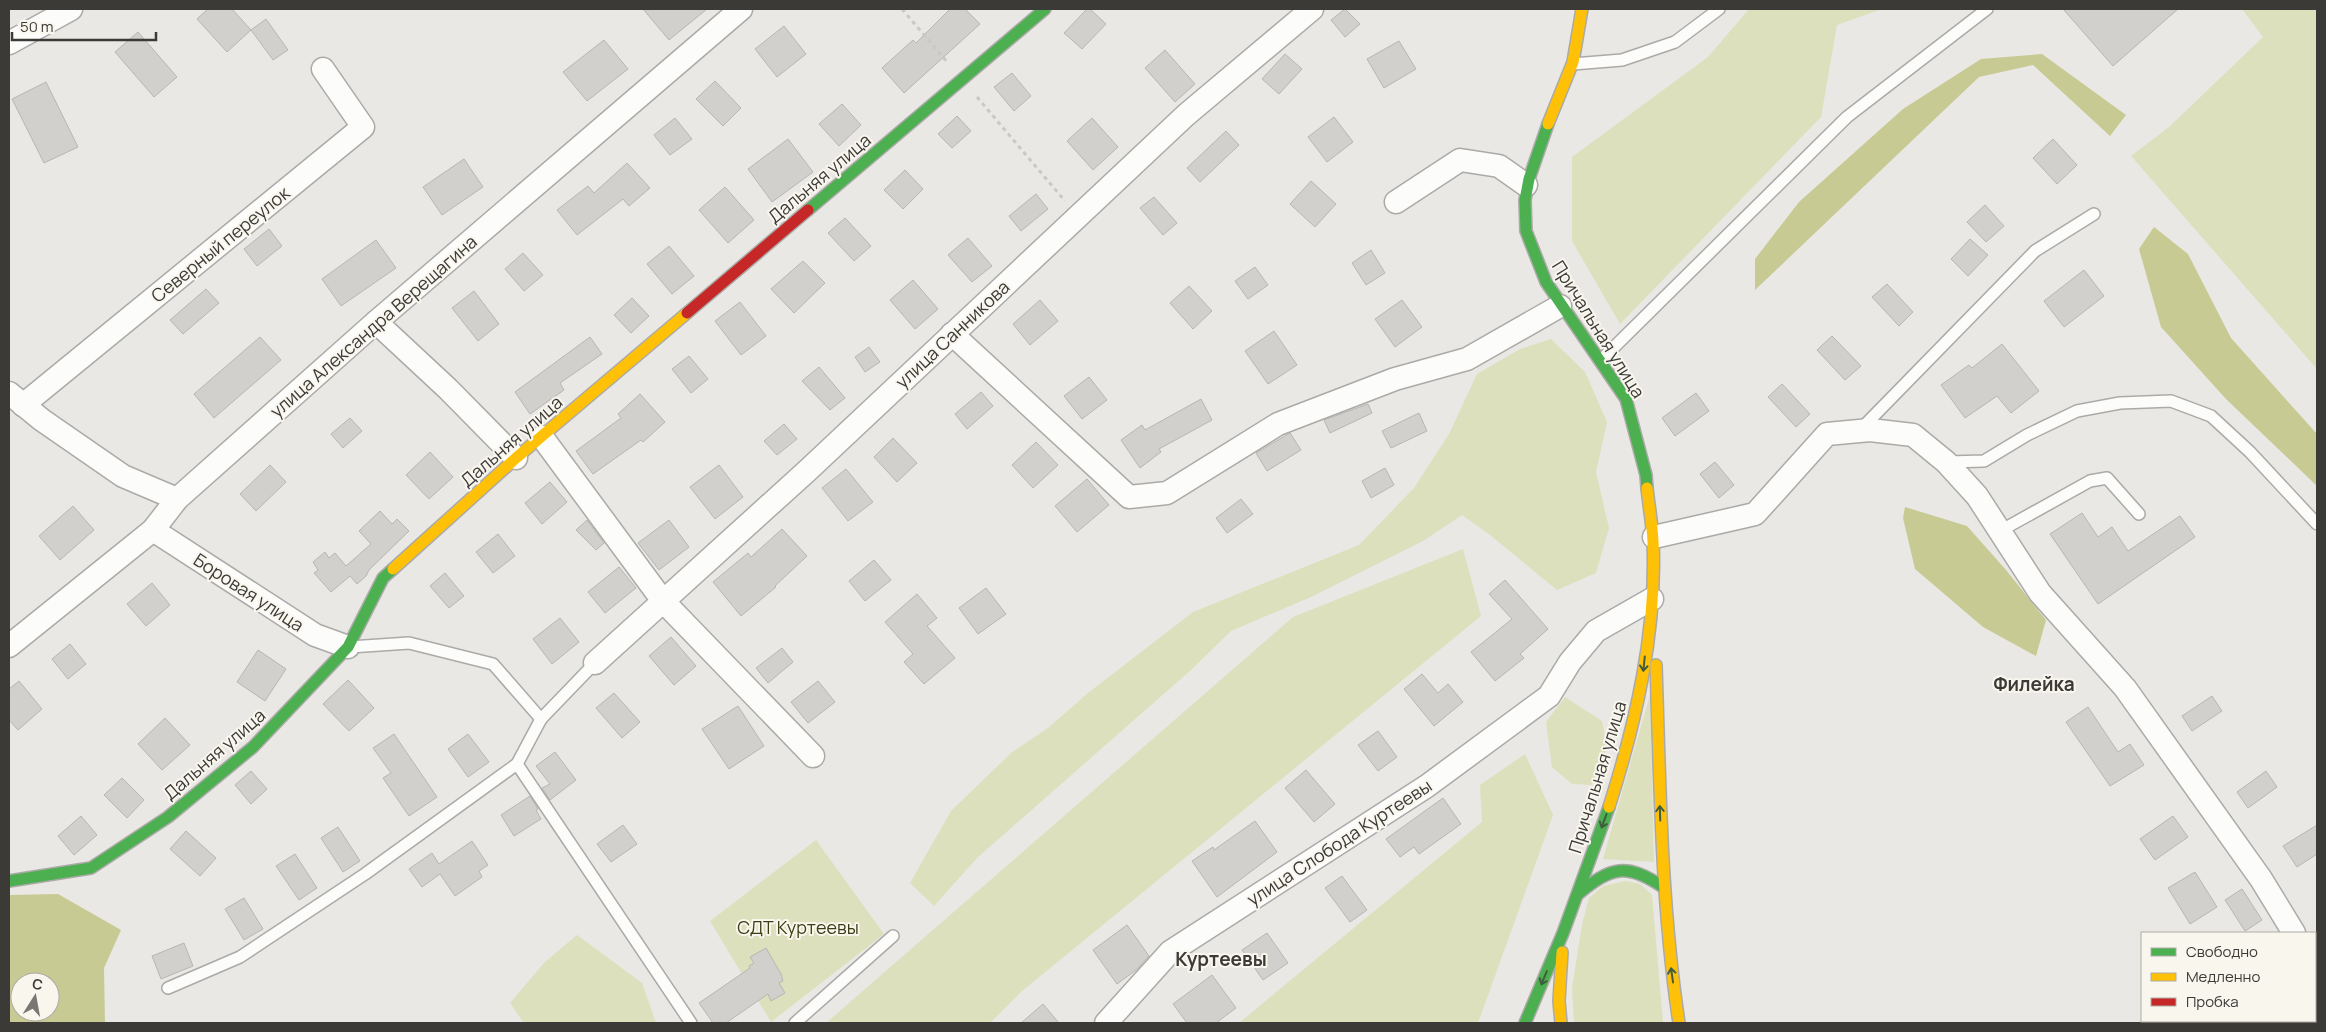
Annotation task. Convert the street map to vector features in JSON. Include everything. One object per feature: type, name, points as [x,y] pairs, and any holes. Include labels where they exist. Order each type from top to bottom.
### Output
[{"type":"street","points":[[9,43],[71,9]]},
{"type":"street","name":"улица Александра Верещагина","points":[[9,646],[153,530],[177,499],[376,322],[740,9]]},
{"type":"street","name":"Дальняя улица","points":[[9,881],[91,868],[168,818],[253,747],[348,647],[383,578],[516,458],[1045,9]]},
{"type":"street","name":"улица Санникова","points":[[596,663],[1186,115],[1312,9]]},
{"type":"street","name":"Причальная улица","points":[[1525,1023],[1578,894],[1613,796],[1633,732],[1641,690],[1652,599],[1654,537],[1642,452],[1628,404],[1601,360],[1560,306],[1536,260],[1524,224],[1526,185],[1573,64],[1580,33],[1582,9]]},
{"type":"street","name":"Северный переулок","points":[[16,399],[363,127],[323,69]]},
{"type":"street","points":[[1396,202],[1460,160],[1499,166],[1526,185]]},
{"type":"street","points":[[952,334],[1129,497],[1167,493],[1278,424],[1395,379],[1467,359],[1560,306]]},
{"type":"street","points":[[376,322],[448,389],[516,458]]},
{"type":"street","points":[[16,399],[42,420],[123,476],[177,499]]},
{"type":"street","points":[[1654,537],[1755,514],[1828,434],[1870,430],[1913,435],[1946,462],[1977,496],[2040,593],[2125,688],[2260,879],[2293,932]]},
{"type":"street","points":[[542,437],[663,601],[812,756]]},
{"type":"street","name":"Боровая улица","points":[[153,530],[315,635],[348,647]]},
{"type":"street","points":[[1652,599],[1659,711],[1663,887],[1671,970],[1679,1023]]},
{"type":"street","name":"улица Слобода Куртеевы","points":[[1106,1023],[1170,952],[1427,786],[1549,696],[1570,662],[1596,630],[1652,599]]},
{"type":"street","points":[[1578,894],[1600,876],[1625,868],[1646,874],[1663,887]]},
{"type":"street","points":[[1561,1023],[1563,933]]},
{"type":"lane","points":[[1573,64],[1622,60],[1675,42],[1719,9]]},
{"type":"lane","points":[[1601,360],[1847,117],[1987,9]]},
{"type":"lane","points":[[1860,431],[2035,251],[2094,214]]},
{"type":"lane","points":[[1946,462],[1984,461],[2027,434],[2077,411],[2120,403],[2171,401],[2211,416],[2250,452],[2317,524]]},
{"type":"lane","points":[[2000,531],[2090,482],[2107,478],[2138,514]]},
{"type":"lane","points":[[348,647],[410,643],[493,664],[541,719]]},
{"type":"lane","points":[[168,988],[240,957],[365,874],[517,764],[541,719],[596,663]]},
{"type":"lane","points":[[517,764],[691,1023]]},
{"type":"lane","points":[[795,1023],[893,936]]},
{"type":"path","points":[[902,9],[1078,216]]},
{"type":"green space","points":[[1749,9],[1882,9],[1837,25],[1821,117],[1620,324],[1572,241],[1572,157],[1708,57]]},
{"type":"green space","points":[[2242,9],[2317,9],[2317,369],[2131,156],[2169,127],[2263,37]]},
{"type":"green space","points":[[2042,54],[2126,115],[2110,136],[2033,65],[1979,77],[1755,290],[1755,259],[1799,202],[1903,109],[1981,59]]},
{"type":"green space","points":[[2154,227],[2188,254],[2231,338],[2317,434],[2317,486],[2226,399],[2161,327],[2139,249]]},
{"type":"green space","points":[[1551,339],[1585,372],[1607,422],[1596,472],[1609,528],[1596,573],[1557,590],[1490,535],[1462,515],[1423,541],[1311,597],[1231,631],[1191,670],[978,857],[934,906],[910,883],[951,811],[1011,753],[1048,728],[1088,693],[1193,612],[1359,545],[1414,488],[1449,434],[1477,374],[1520,349]]},
{"type":"green space","points":[[1905,507],[1967,526],[2006,570],[2046,620],[2036,656],[1983,627],[1915,569],[1903,518]]},
{"type":"green space","points":[[1463,549],[1481,616],[1022,991],[990,1023],[826,1023],[1293,617]]},
{"type":"green space","points":[[1650,695],[1654,862],[1603,859]]},
{"type":"green space","points":[[1565,697],[1602,721],[1607,748],[1592,785],[1572,784],[1552,767],[1546,722]]},
{"type":"green space","points":[[1525,754],[1553,815],[1478,1023],[1239,1023],[1482,822],[1480,785]]},
{"type":"green space","name":"СДТ Куртеевы","points":[[816,840],[884,934],[771,1022],[710,921]]},
{"type":"green space","points":[[1626,881],[1640,884],[1652,895],[1663,1023],[1574,1023],[1572,988],[1582,925],[1589,898],[1603,886]]},
{"type":"green space","points":[[58,894],[121,930],[104,968],[105,1023],[9,1023],[9,895]]},
{"type":"green space","points":[[577,935],[642,983],[656,1023],[524,1023],[510,1003],[545,962]]},
{"type":"building","points":[[208,9],[232,9],[251,30],[227,52],[197,19]]},
{"type":"building","points":[[643,9],[707,9],[669,40]]},
{"type":"building","points":[[950,9],[965,9],[980,24],[904,93],[882,68],[913,40],[916,43]]},
{"type":"building","points":[[1087,9],[1090,9],[1106,24],[1082,49],[1064,33]]},
{"type":"building","points":[[1345,9],[1360,24],[1345,37],[1331,20]]},
{"type":"building","points":[[2063,9],[2178,9],[2113,66]]},
{"type":"building","points":[[266,19],[288,50],[273,60],[251,30]]},
{"type":"building","points":[[784,26],[806,54],[777,77],[755,49]]},
{"type":"building","points":[[138,32],[177,77],[154,97],[115,52]]},
{"type":"building","points":[[604,40],[628,69],[587,101],[563,72]]},
{"type":"building","points":[[1399,41],[1416,69],[1384,88],[1367,59]]},
{"type":"building","points":[[1165,50],[1195,84],[1175,102],[1145,68]]},
{"type":"building","points":[[1285,54],[1302,69],[1279,94],[1262,79]]},
{"type":"building","points":[[1012,73],[1031,96],[1014,111],[994,87]]},
{"type":"building","points":[[715,81],[741,108],[723,126],[696,99]]},
{"type":"building","points":[[46,82],[78,147],[44,163],[12,99]]},
{"type":"building","points":[[842,104],[861,125],[839,146],[819,124]]},
{"type":"building","points":[[957,116],[971,131],[952,148],[938,134]]},
{"type":"building","points":[[1334,117],[1353,142],[1327,162],[1308,137]]},
{"type":"building","points":[[675,118],[692,139],[670,155],[654,135]]},
{"type":"building","points":[[1092,118],[1118,147],[1093,170],[1067,141]]},
{"type":"building","points":[[1226,131],[1239,145],[1200,182],[1187,168]]},
{"type":"building","points":[[788,139],[813,172],[772,202],[748,169]]},
{"type":"building","points":[[2053,139],[2077,165],[2057,184],[2033,158]]},
{"type":"building","points":[[464,159],[483,187],[442,215],[423,187]]},
{"type":"building","points":[[627,163],[650,188],[629,206],[623,199],[577,235],[557,210],[588,186],[594,193]]},
{"type":"building","points":[[905,170],[923,189],[903,209],[884,190]]},
{"type":"building","points":[[1311,181],[1336,204],[1315,227],[1290,204]]},
{"type":"building","points":[[725,187],[754,220],[728,243],[699,210]]},
{"type":"building","points":[[1036,194],[1048,209],[1021,231],[1009,216]]},
{"type":"building","points":[[1154,197],[1177,223],[1163,235],[1140,208]]},
{"type":"building","points":[[1985,205],[2004,226],[1986,242],[1967,222]]},
{"type":"building","points":[[845,218],[871,246],[854,261],[828,233]]},
{"type":"building","points":[[269,229],[282,246],[257,266],[244,249]]},
{"type":"building","points":[[968,238],[992,266],[972,282],[948,255]]},
{"type":"building","points":[[1970,239],[1988,255],[1968,276],[1951,259]]},
{"type":"building","points":[[376,240],[396,268],[341,306],[322,279]]},
{"type":"building","points":[[669,246],[694,276],[672,294],[647,264]]},
{"type":"building","points":[[1371,250],[1385,273],[1366,285],[1352,263]]},
{"type":"building","points":[[523,253],[543,275],[524,291],[505,269]]},
{"type":"building","points":[[803,261],[825,283],[794,313],[771,289]]},
{"type":"building","points":[[1255,267],[1268,285],[1248,299],[1235,281]]},
{"type":"building","points":[[2084,270],[2104,296],[2064,327],[2044,301]]},
{"type":"building","points":[[913,280],[938,309],[915,329],[890,300]]},
{"type":"building","points":[[1887,284],[1913,312],[1899,326],[1872,297]]},
{"type":"building","points":[[1189,286],[1212,311],[1193,329],[1170,303]]},
{"type":"building","points":[[206,289],[219,303],[183,334],[170,320]]},
{"type":"building","points":[[474,291],[499,324],[478,341],[452,308]]},
{"type":"building","points":[[632,298],[649,316],[631,333],[614,315]]},
{"type":"building","points":[[1040,300],[1058,321],[1030,345],[1013,324]]},
{"type":"building","points":[[1402,300],[1422,327],[1395,347],[1375,319]]},
{"type":"building","points":[[740,302],[766,336],[741,355],[715,321]]},
{"type":"building","points":[[1274,331],[1297,365],[1268,384],[1245,351]]},
{"type":"building","points":[[1832,336],[1861,366],[1845,380],[1817,350]]},
{"type":"building","points":[[260,337],[281,360],[214,418],[194,394]]},
{"type":"building","points":[[590,337],[602,354],[560,383],[564,390],[530,414],[515,392]]},
{"type":"building","points":[[2002,344],[2039,391],[2011,413],[1997,396],[1965,418],[1941,385],[1969,365],[1972,368]]},
{"type":"building","points":[[869,347],[880,362],[865,372],[855,357]]},
{"type":"building","points":[[689,356],[708,379],[691,393],[672,369]]},
{"type":"building","points":[[819,367],[845,398],[830,410],[802,381]]},
{"type":"building","points":[[1089,377],[1107,400],[1082,419],[1064,396]]},
{"type":"building","points":[[1782,384],[1810,414],[1796,427],[1768,397]]},
{"type":"building","points":[[981,392],[993,406],[967,429],[955,414]]},
{"type":"building","points":[[1696,393],[1709,411],[1675,436],[1662,418]]},
{"type":"building","points":[[640,394],[665,422],[643,442],[641,440],[593,474],[576,451],[621,418],[618,414]]},
{"type":"building","points":[[1201,399],[1212,420],[1159,449],[1161,452],[1140,468],[1121,440],[1142,425],[1145,430]]},
{"type":"building","points":[[1368,404],[1372,413],[1330,433],[1324,420]]},
{"type":"building","points":[[1419,413],[1427,431],[1391,448],[1382,431]]},
{"type":"building","points":[[350,418],[362,431],[343,448],[331,434]]},
{"type":"building","points":[[784,424],[797,439],[777,455],[764,441]]},
{"type":"building","points":[[1290,433],[1301,450],[1267,471],[1256,453]]},
{"type":"building","points":[[893,438],[917,463],[897,482],[874,457]]},
{"type":"building","points":[[1036,442],[1058,465],[1033,488],[1012,465]]},
{"type":"building","points":[[430,452],[453,477],[429,499],[406,475]]},
{"type":"building","points":[[1715,462],[1734,485],[1719,498],[1700,474]]},
{"type":"building","points":[[270,465],[286,482],[256,511],[240,494]]},
{"type":"building","points":[[719,465],[743,497],[715,519],[690,487]]},
{"type":"building","points":[[1385,468],[1394,485],[1371,498],[1362,481]]},
{"type":"building","points":[[846,469],[873,502],[848,521],[822,488]]},
{"type":"building","points":[[1087,479],[1109,505],[1077,532],[1055,506]]},
{"type":"building","points":[[550,482],[567,502],[542,524],[525,503]]},
{"type":"building","points":[[1241,499],[1253,514],[1227,533],[1216,518]]},
{"type":"building","points":[[73,506],[94,530],[60,560],[39,536]]},
{"type":"building","points":[[380,511],[392,524],[397,519],[409,531],[357,584],[350,576],[331,592],[314,573],[318,570],[313,562],[325,552],[329,558],[335,553],[346,566],[371,544],[359,531]]},
{"type":"building","points":[[2082,513],[2098,537],[2112,527],[2128,551],[2180,516],[2195,537],[2098,604],[2050,534]]},
{"type":"building","points":[[587,520],[604,543],[596,550],[576,530]]},
{"type":"building","points":[[669,520],[689,547],[659,570],[638,543]]},
{"type":"building","points":[[782,529],[807,556],[776,587],[741,616],[713,582],[748,553],[751,557]]},
{"type":"building","points":[[498,534],[515,556],[493,573],[476,552]]},
{"type":"building","points":[[874,560],[891,580],[865,601],[849,581]]},
{"type":"building","points":[[619,567],[636,588],[605,613],[588,592]]},
{"type":"building","points":[[445,573],[464,596],[449,608],[430,586]]},
{"type":"building","points":[[1505,580],[1548,629],[1520,654],[1524,658],[1495,681],[1471,652],[1512,619],[1489,594]]},
{"type":"building","points":[[152,583],[170,605],[146,626],[127,604]]},
{"type":"building","points":[[986,588],[1006,614],[978,634],[959,608]]},
{"type":"building","points":[[917,594],[937,618],[927,626],[955,658],[924,684],[904,662],[913,654],[885,622]]},
{"type":"building","points":[[560,618],[579,642],[552,664],[533,639]]},
{"type":"building","points":[[671,637],[696,666],[674,685],[649,656]]},
{"type":"building","points":[[70,644],[86,664],[68,679],[52,659]]},
{"type":"building","points":[[782,648],[793,662],[768,683],[756,668]]},
{"type":"building","points":[[258,650],[286,669],[265,701],[237,682]]},
{"type":"building","points":[[1422,674],[1438,693],[1448,684],[1463,702],[1434,726],[1404,689]]},
{"type":"building","points":[[348,680],[374,708],[349,731],[323,704]]},
{"type":"building","points":[[19,681],[42,709],[18,730],[9,720],[9,689]]},
{"type":"building","points":[[818,681],[835,702],[808,723],[791,702]]},
{"type":"building","points":[[614,693],[640,722],[622,738],[596,708]]},
{"type":"building","points":[[2212,696],[2222,711],[2192,731],[2182,716]]},
{"type":"building","points":[[738,706],[764,746],[729,769],[702,729]]},
{"type":"building","points":[[2088,707],[2118,752],[2130,744],[2144,765],[2110,786],[2066,722]]},
{"type":"building","points":[[165,718],[190,745],[162,770],[138,744]]},
{"type":"building","points":[[1378,731],[1397,757],[1378,771],[1358,745]]},
{"type":"building","points":[[394,734],[437,797],[409,816],[383,778],[391,773],[373,748]]},
{"type":"building","points":[[468,734],[489,762],[468,777],[448,749]]},
{"type":"building","points":[[555,752],[576,780],[550,800],[542,788],[550,784],[536,766]]},
{"type":"building","points":[[1306,770],[1335,804],[1314,822],[1285,788]]},
{"type":"building","points":[[251,771],[267,789],[251,804],[235,785]]},
{"type":"building","points":[[2266,771],[2277,787],[2248,808],[2237,792]]},
{"type":"building","points":[[122,778],[144,800],[127,818],[104,795]]},
{"type":"building","points":[[530,796],[538,809],[536,810],[541,819],[514,836],[501,815]]},
{"type":"building","points":[[1443,798],[1461,824],[1419,854],[1414,847],[1400,857],[1386,839]]},
{"type":"building","points":[[81,816],[97,835],[74,855],[58,836]]},
{"type":"building","points":[[2173,816],[2188,837],[2155,860],[2140,839]]},
{"type":"building","points":[[1255,821],[1277,852],[1217,897],[1192,861],[1213,847],[1214,850]]},
{"type":"building","points":[[623,825],[637,844],[611,862],[597,844]]},
{"type":"building","points":[[2317,825],[2317,854],[2297,867],[2283,846]]},
{"type":"building","points":[[338,827],[360,861],[343,872],[321,838]]},
{"type":"building","points":[[186,831],[216,858],[200,876],[170,849]]},
{"type":"building","points":[[472,841],[488,865],[479,871],[482,877],[455,896],[440,874],[422,887],[409,869],[432,853],[439,864]]},
{"type":"building","points":[[295,854],[317,888],[299,900],[276,866]]},
{"type":"building","points":[[2195,872],[2217,907],[2190,924],[2168,888]]},
{"type":"building","points":[[1342,876],[1367,910],[1350,922],[1325,888]]},
{"type":"building","points":[[2242,889],[2262,920],[2245,931],[2225,900]]},
{"type":"building","points":[[244,898],[263,929],[244,940],[225,909]]},
{"type":"building","points":[[1127,925],[1149,956],[1136,970],[1117,984],[1093,950]]},
{"type":"building","points":[[1267,933],[1288,963],[1263,980],[1242,950]]},
{"type":"building","points":[[184,943],[193,966],[161,979],[152,956]]},
{"type":"building","points":[[766,948],[781,974],[783,981],[779,983],[785,993],[771,1001],[768,994],[726,1023],[713,1023],[699,1003],[750,968],[749,966],[754,963],[750,957]]},
{"type":"building","points":[[1212,975],[1236,1008],[1216,1023],[1187,1023],[1173,1004]]},
{"type":"building","points":[[1043,1004],[1059,1023],[1021,1023]]},
{"type":"traffic: fast","points":[[808,210],[1045,9]]},
{"type":"traffic: fast","points":[[1548,124],[1529,179],[1525,200],[1526,231],[1546,282],[1626,399],[1646,475],[1647,488]]},
{"type":"traffic: fast","points":[[9,881],[91,868],[168,817],[253,747],[348,647],[383,578],[393,569]]},
{"type":"traffic: fast","points":[[1525,1023],[1563,933],[1609,807]]},
{"type":"traffic: fast","points":[[1578,894],[1600,878],[1619,871],[1639,874],[1663,887]]},
{"type":"traffic: slow","points":[[1548,124],[1573,62],[1582,9]]},
{"type":"traffic: slow","points":[[393,569],[516,458],[687,313]]},
{"type":"traffic: slow","points":[[1609,807],[1636,709],[1643,676],[1652,609],[1653,534],[1647,488]]},
{"type":"traffic: slow","points":[[1656,665],[1665,889],[1668,933],[1679,1023]]},
{"type":"traffic: slow","points":[[1561,1023],[1559,1001],[1562,952]]},
{"type":"traffic: jam","points":[[687,313],[808,210]]},
{"type":"district","name":"Филейка","points":[[2034,684]]},
{"type":"district","name":"Куртеевы","points":[[1221,959]]}]
